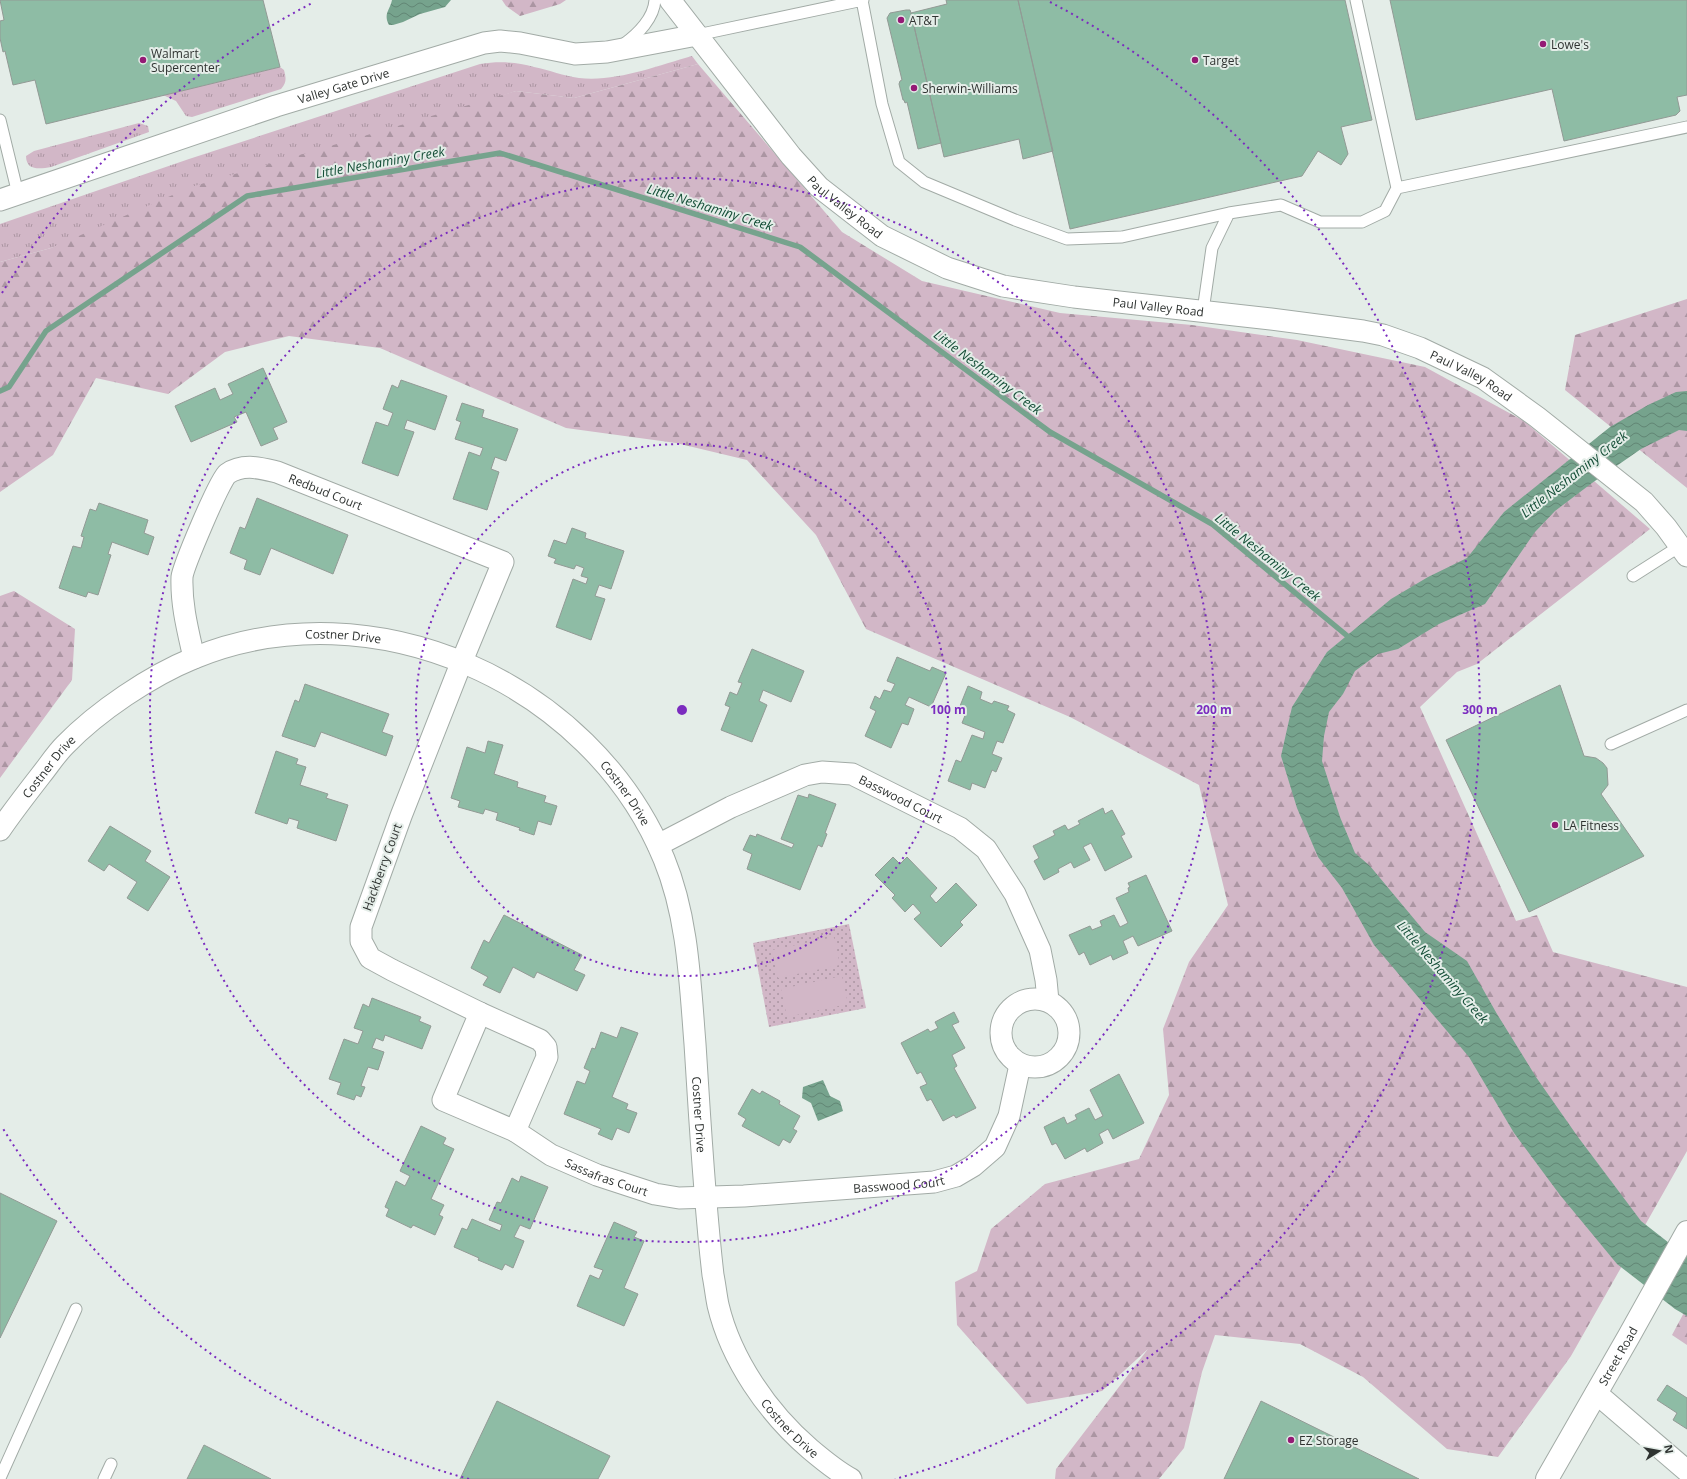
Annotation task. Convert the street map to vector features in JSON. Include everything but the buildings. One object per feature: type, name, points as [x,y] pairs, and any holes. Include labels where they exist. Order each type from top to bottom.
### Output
[{"type":"main road","name":"Street Road","points":[[1547,1479],[1687,1232]]},
{"type":"street","name":"Paul Valley Road","points":[[670,0],[765,124],[819,187],[882,236],[947,268],[1003,286],[1074,297],[1363,331],[1383,335],[1420,348],[1483,378],[1554,431],[1644,502],[1666,527],[1684,551]]},
{"type":"street","name":"Valley Gate Drive","points":[[9,197],[276,106],[484,43],[500,41],[520,43],[575,54],[615,51],[697,35]]},
{"type":"street","name":"Redbud Court","points":[[194,658],[182,600],[182,575],[215,496],[226,475],[239,469],[252,467],[277,472],[504,562],[462,661]]},
{"type":"street","name":"Costner Drive","points":[[0,830],[64,746],[120,699],[194,658],[238,644],[264,638],[325,633],[350,634],[385,639],[419,647],[462,661],[526,695],[571,729],[587,744],[616,778],[634,804],[658,845],[677,899],[689,966],[706,1198],[718,1306],[741,1364],[782,1423],[832,1468],[852,1479]]},
{"type":"street","name":"Hackberry Court","points":[[462,661],[401,816],[361,927],[361,941],[370,958],[480,1013]]},
{"type":"street","name":"Basswood Court","points":[[658,845],[731,806],[805,775],[822,772],[852,774],[960,828],[986,849],[1014,894],[1040,950],[1046,980],[1048,1001]]},
{"type":"street","points":[[1033,998],[1048,1001],[1061,1010],[1068,1024],[1069,1040],[1063,1054],[1051,1064],[1036,1068],[1020,1065],[1008,1056],[1001,1042],[1001,1027],[1006,1012],[1018,1002],[1033,998]]},
{"type":"street","name":"Sassafras Court","points":[[480,1013],[443,1100],[515,1131],[551,1154],[597,1175],[655,1194],[679,1198],[706,1198]]},
{"type":"street","points":[[480,1013],[540,1040],[546,1047],[547,1057],[515,1131]]},
{"type":"street","name":"Basswood Court","points":[[706,1198],[934,1182],[956,1176],[973,1166],[995,1147],[1009,1116],[1020,1065]]},
{"type":"street","points":[[1596,1393],[1687,1471]]},
{"type":"lane","points":[[615,51],[635,37],[648,21],[655,0]]},
{"type":"lane","points":[[697,35],[862,0],[882,104],[899,162],[924,182],[1015,220],[1067,239],[1122,236],[1229,213],[1281,205],[1320,222],[1362,222],[1385,211],[1397,188],[1356,0]]},
{"type":"lane","points":[[0,120],[9,197]]},
{"type":"lane","points":[[1397,188],[1687,127]]},
{"type":"lane","points":[[1203,311],[1212,248],[1229,213]]},
{"type":"lane","points":[[1633,576],[1684,551]]},
{"type":"lane","points":[[1611,744],[1687,710]]},
{"type":"lane","points":[[0,1478],[76,1309]]},
{"type":"lane","points":[[104,1479],[112,1464]]},
{"type":"green space","points":[[502,0],[566,0],[560,4],[520,16],[506,6]]},
{"type":"green space","points":[[692,56],[698,64],[574,98],[516,91],[51,248],[0,262],[0,224],[189,159],[480,64],[494,62],[514,63],[573,77],[593,79],[608,78],[636,72]]},
{"type":"green space","points":[[698,64],[842,232],[922,281],[1060,313],[1192,325],[1297,340],[1425,367],[1524,421],[1650,529],[1477,664],[1457,672],[1420,707],[1516,921],[1537,915],[1553,952],[1687,987],[1687,1151],[1571,1356],[1498,1457],[1447,1449],[1363,1377],[1300,1344],[1215,1335],[1202,1372],[1184,1448],[1159,1479],[1055,1479],[1056,1469],[1148,1349],[1102,1391],[1027,1404],[957,1325],[955,1282],[977,1271],[991,1229],[1045,1184],[1139,1159],[1169,1095],[1163,1029],[1189,962],[1228,905],[1199,785],[1070,717],[866,629],[816,535],[747,460],[676,443],[566,428],[380,348],[289,336],[225,352],[168,394],[96,378],[53,455],[0,492],[0,262],[51,248],[191,187],[516,91],[574,98]]},
{"type":"green space","points":[[280,67],[284,70],[286,78],[281,89],[192,117],[186,116],[176,101],[163,95]]},
{"type":"green space","points":[[139,123],[148,126],[149,132],[51,167],[34,168],[28,164],[26,156],[34,151]]},
{"type":"green space","points":[[1687,299],[1687,488],[1565,390],[1575,335]]},
{"type":"green space","points":[[14,591],[75,629],[72,680],[0,778],[0,596]]},
{"type":"green space","points":[[849,924],[866,1008],[769,1027],[753,943]]},
{"type":"green space","points":[[834,937],[840,965],[778,978],[772,950]]},
{"type":"green space","points":[[842,976],[848,1004],[787,1017],[781,989]]},
{"type":"green space","points":[[1687,1307],[1687,1345],[1672,1335]]},
{"type":"water","points":[[392,0],[451,0],[445,7],[420,14],[403,22],[389,25],[387,15]]},
{"type":"water","points":[[1687,391],[1687,431],[1679,430],[1641,449],[1555,511],[1535,532],[1485,604],[1439,624],[1398,649],[1378,654],[1355,671],[1343,694],[1329,712],[1324,736],[1322,761],[1340,817],[1355,853],[1370,866],[1425,932],[1467,961],[1497,1014],[1536,1077],[1578,1137],[1641,1221],[1687,1257],[1687,1316],[1675,1309],[1617,1264],[1560,1195],[1514,1133],[1469,1057],[1374,945],[1342,888],[1318,857],[1297,808],[1281,756],[1292,707],[1327,652],[1391,599],[1428,577],[1467,558],[1504,512],[1610,427],[1648,405],[1676,392]]},
{"type":"water","points":[[823,1080],[830,1096],[840,1101],[843,1111],[818,1121],[811,1103],[802,1098],[803,1087]]},
{"type":"waterway","name":"Little Neshaminy Creek","points":[[0,391],[9,387],[46,331],[247,196],[500,153],[800,247],[1050,432],[1212,524],[1351,639]]},
{"type":"place","name":"AT&T","points":[[901,20]]},
{"type":"place","name":"Lowe's","points":[[1543,44]]},
{"type":"place","name":"Walmart Supercenter","points":[[143,60]]},
{"type":"place","name":"Target","points":[[1195,60]]},
{"type":"place","name":"Sherwin-Williams","points":[[914,88]]},
{"type":"place","name":"LA Fitness","points":[[1555,825]]},
{"type":"place","name":"EZ Storage","points":[[1291,1440]]}]
